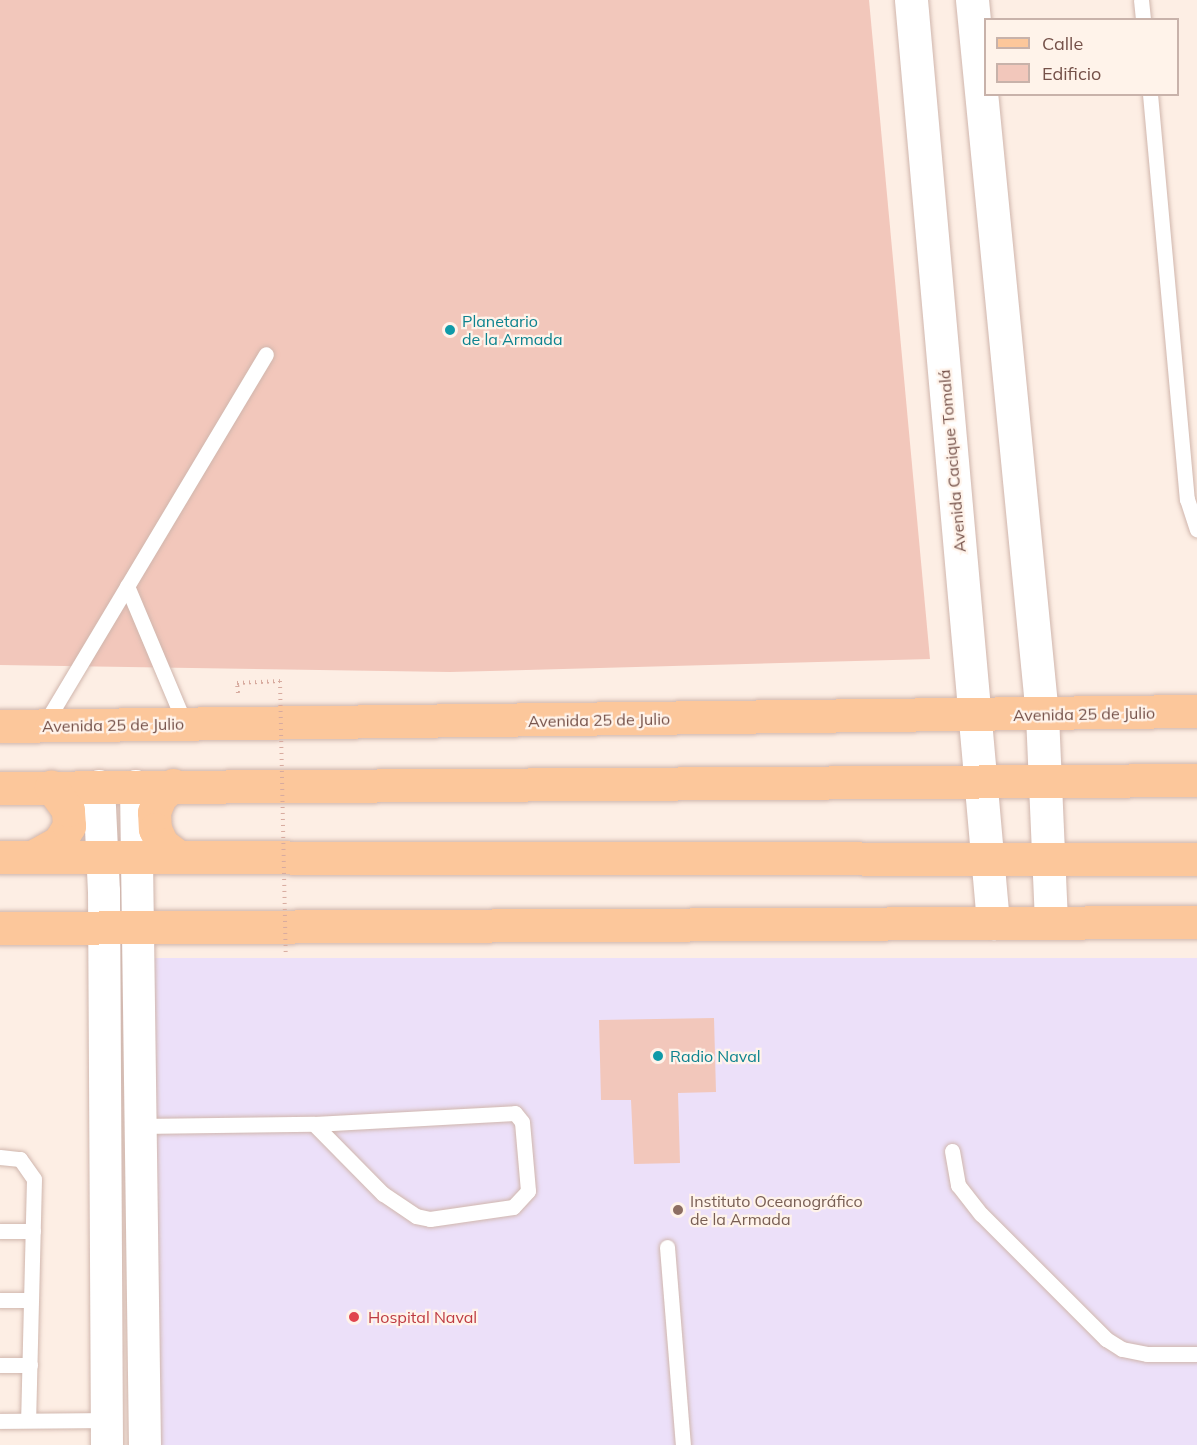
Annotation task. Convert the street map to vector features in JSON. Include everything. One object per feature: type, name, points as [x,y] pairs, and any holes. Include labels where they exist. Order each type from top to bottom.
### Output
[{"type":"main road","name":"Avenida Cacique Tomalá","points":[[911,0],[993,923]]},
{"type":"main road","points":[[972,0],[1042,715],[1051,923]]},
{"type":"main road","name":"Avenida 25 de Julio","points":[[0,726],[974,716],[1197,711]]},
{"type":"main road","points":[[0,788],[173,785],[1197,780]]},
{"type":"main road","points":[[173,785],[160,797],[154,821],[162,844],[175,854]]},
{"type":"main road","points":[[34,856],[59,842],[69,826],[68,810],[51,787]]},
{"type":"main road","points":[[0,856],[175,854],[1197,859]]},
{"type":"main road","points":[[0,928],[1197,922]]},
{"type":"street","points":[[99,786],[103,855],[120,926],[140,1126],[145,1445]]},
{"type":"street","points":[[106,1433],[105,1125],[120,926],[136,855],[136,786]]},
{"type":"street","points":[[105,1125],[140,1126]]},
{"type":"lane","points":[[1141,0],[1143,18]]},
{"type":"lane","points":[[1150,96],[1187,500],[1197,529]]},
{"type":"lane","points":[[43,726],[266,354]]},
{"type":"lane","points":[[127,586],[185,724]]},
{"type":"lane","points":[[140,1126],[314,1124],[515,1113],[522,1122],[528,1191],[513,1207],[430,1219],[416,1216],[382,1194],[314,1124]]},
{"type":"lane","points":[[952,1150],[958,1185],[981,1214],[1106,1339],[1122,1349],[1147,1354],[1197,1354]]},
{"type":"lane","points":[[0,1157],[20,1159],[31,1170],[33,1232],[28,1420]]},
{"type":"lane","points":[[0,1231],[33,1232]]},
{"type":"lane","points":[[667,1247],[683,1445]]},
{"type":"lane","points":[[0,1300],[31,1300]]},
{"type":"lane","points":[[0,1365],[30,1365]]},
{"type":"lane","points":[[0,1421],[28,1420],[106,1433]]},
{"type":"path","points":[[237,683],[280,681],[286,956]]},
{"type":"shaded area","name":"Instituto Oceanográfico de la Armada","points":[[151,958],[1197,958],[1197,1445],[151,1445]]},
{"type":"building","name":"Planetario de la Armada","points":[[0,0],[869,0],[930,659],[450,672],[0,665]]},
{"type":"building","name":"Radio Naval","points":[[714,1018],[716,1092],[678,1093],[680,1163],[634,1164],[631,1100],[601,1100],[599,1020]]},
{"type":"place","name":"Planetario de la Armada","points":[[450,330]]},
{"type":"place","name":"Radio Naval","points":[[658,1056]]},
{"type":"place","name":"Instituto Oceanográfico de la Armada","points":[[678,1210]]},
{"type":"place","name":"Hospital Naval","points":[[354,1317]]}]
